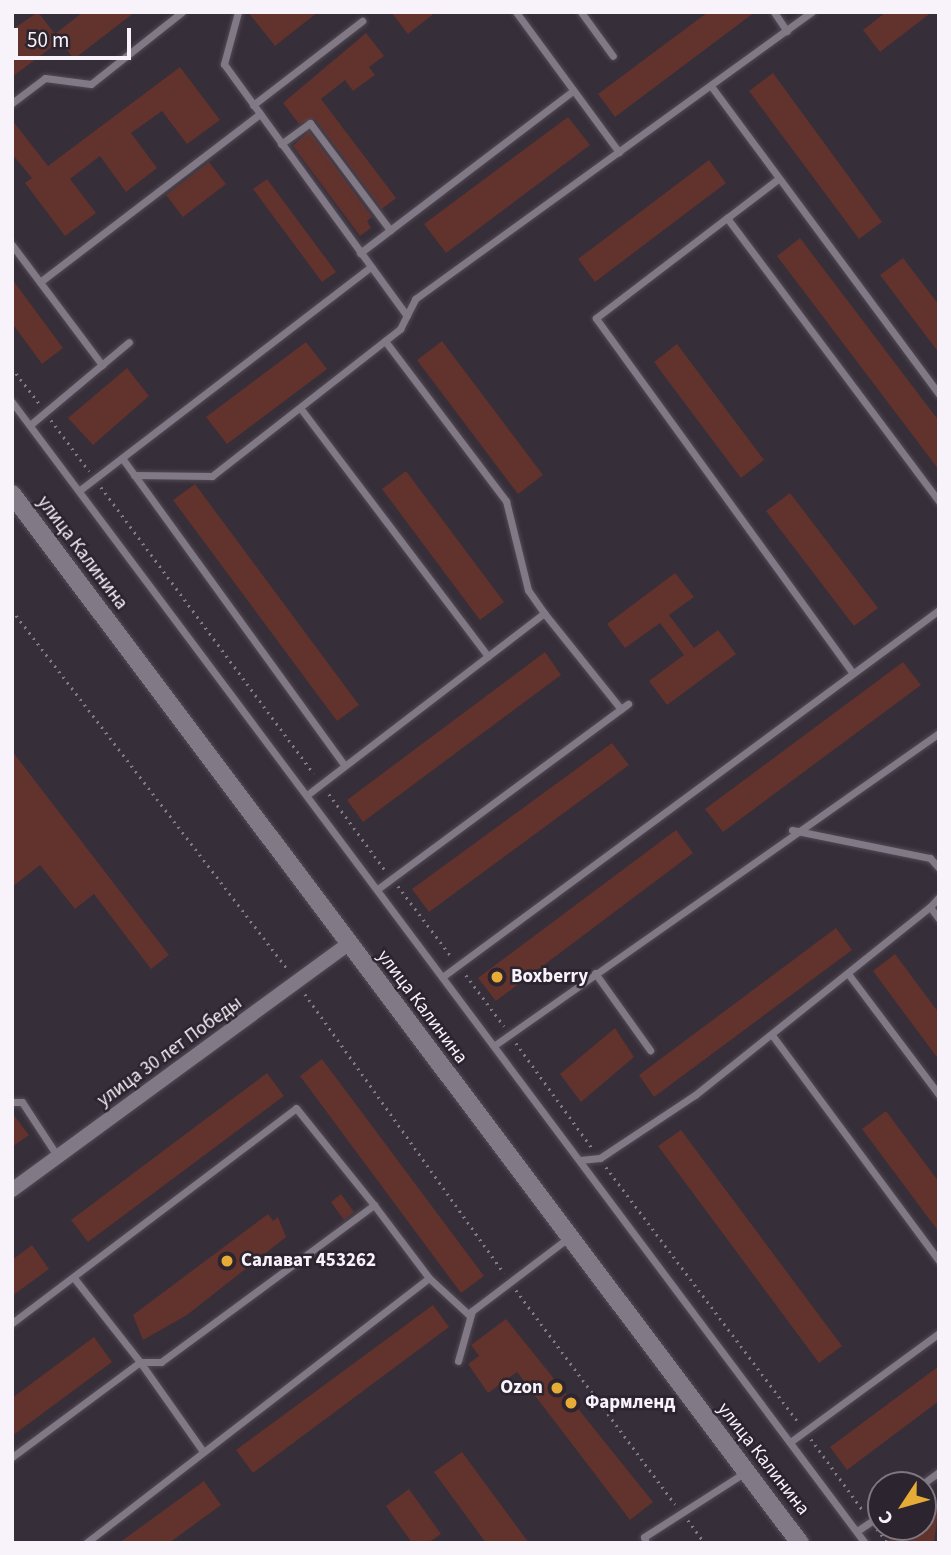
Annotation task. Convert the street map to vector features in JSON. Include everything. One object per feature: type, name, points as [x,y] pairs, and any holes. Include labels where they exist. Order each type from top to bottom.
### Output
[{"type":"street","name":"улица Калинина","points":[[12,494],[568,1238],[800,1543]]},
{"type":"street","name":"улица 30 лет Победы","points":[[12,1190],[348,944]]},
{"type":"lane","points":[[12,103],[45,78],[91,84],[182,12]]},
{"type":"lane","points":[[238,12],[224,64],[407,316]]},
{"type":"lane","points":[[516,12],[619,152]]},
{"type":"lane","points":[[581,12],[613,57]]},
{"type":"lane","points":[[774,12],[787,31]]},
{"type":"lane","points":[[134,475],[212,475],[301,409],[385,341],[407,316],[415,299],[812,12]]},
{"type":"lane","points":[[253,105],[362,21]]},
{"type":"lane","points":[[711,86],[939,394]]},
{"type":"lane","points":[[360,253],[573,91]]},
{"type":"lane","points":[[40,282],[260,114]]},
{"type":"lane","points":[[281,144],[310,123],[390,230]]},
{"type":"lane","points":[[778,179],[596,318],[852,672]]},
{"type":"lane","points":[[727,218],[939,501]]},
{"type":"lane","points":[[12,245],[102,365]]},
{"type":"lane","points":[[80,491],[371,267]]},
{"type":"lane","points":[[385,341],[506,501],[528,590],[621,709]]},
{"type":"lane","points":[[30,425],[129,342]]},
{"type":"lane","points":[[12,402],[793,1440],[865,1543]]},
{"type":"lane","points":[[301,409],[488,656]]},
{"type":"lane","points":[[122,457],[344,765]]},
{"type":"lane","points":[[444,975],[939,610]]},
{"type":"lane","points":[[307,794],[544,613]]},
{"type":"lane","points":[[379,888],[628,704]]},
{"type":"lane","points":[[495,1045],[792,830],[939,733]]},
{"type":"lane","points":[[792,830],[930,858],[939,868]]},
{"type":"lane","points":[[580,1160],[600,1158],[772,1035],[849,975],[939,897]]},
{"type":"lane","points":[[930,907],[939,919]]},
{"type":"lane","points":[[595,973],[650,1050]]},
{"type":"lane","points":[[849,975],[939,1095]]},
{"type":"lane","points":[[772,1035],[939,1261]]},
{"type":"lane","points":[[12,1102],[23,1102],[58,1157]]},
{"type":"lane","points":[[12,1322],[74,1278],[296,1108],[429,1278],[472,1311]]},
{"type":"lane","points":[[12,1457],[140,1362],[161,1362],[374,1205]]},
{"type":"lane","points":[[458,1361],[472,1311],[512,1284],[568,1238]]},
{"type":"lane","points":[[74,1278],[140,1362],[202,1450]]},
{"type":"lane","points":[[86,1543],[202,1450],[429,1278]]},
{"type":"lane","points":[[793,1440],[939,1333]]},
{"type":"lane","points":[[646,1543],[644,1537],[685,1517],[745,1472]]},
{"type":"lane","points":[[857,1531],[867,1525]]},
{"type":"path","points":[[12,368],[867,1516]]},
{"type":"path","points":[[12,610],[298,983],[512,1284],[705,1543]]},
{"type":"building","points":[[38,12],[55,34],[83,12],[135,12],[74,59],[60,41],[12,77],[12,30]]},
{"type":"building","points":[[248,12],[318,12],[275,46]]},
{"type":"building","points":[[391,12],[436,12],[408,34]]},
{"type":"building","points":[[708,12],[755,12],[615,117],[598,94]]},
{"type":"building","points":[[886,12],[932,12],[880,52],[863,30]]},
{"type":"building","points":[[366,33],[384,56],[369,67],[375,75],[353,91],[345,80],[321,99],[396,198],[382,209],[315,119],[299,124],[283,103]]},
{"type":"building","points":[[180,67],[220,120],[187,144],[162,111],[131,133],[157,168],[126,192],[100,156],[70,179],[96,213],[65,236],[25,183],[32,178],[12,154],[12,120],[48,166]]},
{"type":"building","points":[[773,73],[882,222],[859,239],[749,91]]},
{"type":"building","points":[[568,117],[590,145],[446,253],[424,224]]},
{"type":"building","points":[[309,131],[372,217],[367,221],[371,228],[360,236],[293,146]]},
{"type":"building","points":[[709,160],[726,183],[595,282],[578,259]]},
{"type":"building","points":[[209,162],[226,184],[183,217],[166,195]]},
{"type":"building","points":[[267,179],[336,272],[322,282],[253,189]]},
{"type":"building","points":[[800,238],[939,421],[939,470],[777,256]]},
{"type":"building","points":[[903,258],[939,305],[939,353],[880,275]]},
{"type":"building","points":[[12,279],[63,348],[42,364],[12,323]]},
{"type":"building","points":[[442,341],[543,475],[518,494],[417,360]]},
{"type":"building","points":[[306,342],[327,369],[227,444],[206,417]]},
{"type":"building","points":[[677,344],[764,460],[741,478],[654,362]]},
{"type":"building","points":[[127,368],[149,396],[93,445],[68,418]]},
{"type":"building","points":[[406,471],[504,602],[480,620],[382,489]]},
{"type":"building","points":[[195,484],[359,705],[337,721],[173,500]]},
{"type":"building","points":[[790,493],[878,608],[854,626],[766,511]]},
{"type":"building","points":[[675,573],[694,597],[669,615],[694,648],[718,630],[736,654],[667,705],[649,681],[684,655],[660,623],[625,648],[607,624]]},
{"type":"building","points":[[545,652],[561,675],[363,822],[347,800]]},
{"type":"building","points":[[903,662],[921,685],[723,832],[705,809]]},
{"type":"building","points":[[612,743],[629,765],[429,912],[412,889]]},
{"type":"building","points":[[12,751],[169,955],[151,969],[94,894],[75,909],[40,865],[12,887]]},
{"type":"building","points":[[676,830],[693,853],[496,1001],[478,978]]},
{"type":"building","points":[[836,928],[852,950],[654,1097],[639,1075]]},
{"type":"building","points":[[895,954],[939,1013],[939,1060],[873,971]]},
{"type":"building","points":[[615,1028],[634,1057],[581,1102],[560,1074]]},
{"type":"building","points":[[322,1059],[484,1276],[461,1293],[300,1076]]},
{"type":"building","points":[[267,1073],[284,1096],[88,1242],[71,1220]]},
{"type":"building","points":[[886,1111],[939,1182],[939,1232],[862,1129]]},
{"type":"building","points":[[12,1113],[29,1135],[12,1147]]},
{"type":"building","points":[[681,1130],[842,1346],[819,1363],[658,1146]]},
{"type":"building","points":[[341,1194],[354,1212],[344,1220],[331,1202]]},
{"type":"building","points":[[268,1214],[273,1221],[278,1217],[286,1237],[187,1315],[143,1340],[133,1315]]},
{"type":"building","points":[[32,1245],[49,1269],[12,1296],[12,1260]]},
{"type":"building","points":[[433,1305],[449,1327],[253,1473],[236,1450]]},
{"type":"building","points":[[506,1319],[653,1502],[630,1520],[517,1372],[488,1393],[468,1364],[479,1356],[471,1345]]},
{"type":"building","points":[[94,1337],[112,1362],[12,1436],[12,1398]]},
{"type":"building","points":[[939,1366],[939,1401],[847,1470],[830,1447]]},
{"type":"building","points":[[462,1452],[529,1543],[486,1543],[434,1472]]},
{"type":"building","points":[[204,1481],[221,1505],[169,1543],[119,1543]]},
{"type":"building","points":[[409,1489],[441,1534],[428,1543],[412,1543],[386,1506]]},
{"type":"building","points":[[888,1541],[934,1541],[934,1543],[885,1543]]},
{"type":"place","name":"Boxberry","points":[[497,977]]},
{"type":"place","name":"Салават 453262","points":[[227,1261]]},
{"type":"place","name":"Ozon","points":[[557,1388]]},
{"type":"place","name":"Фармленд","points":[[571,1403]]}]
